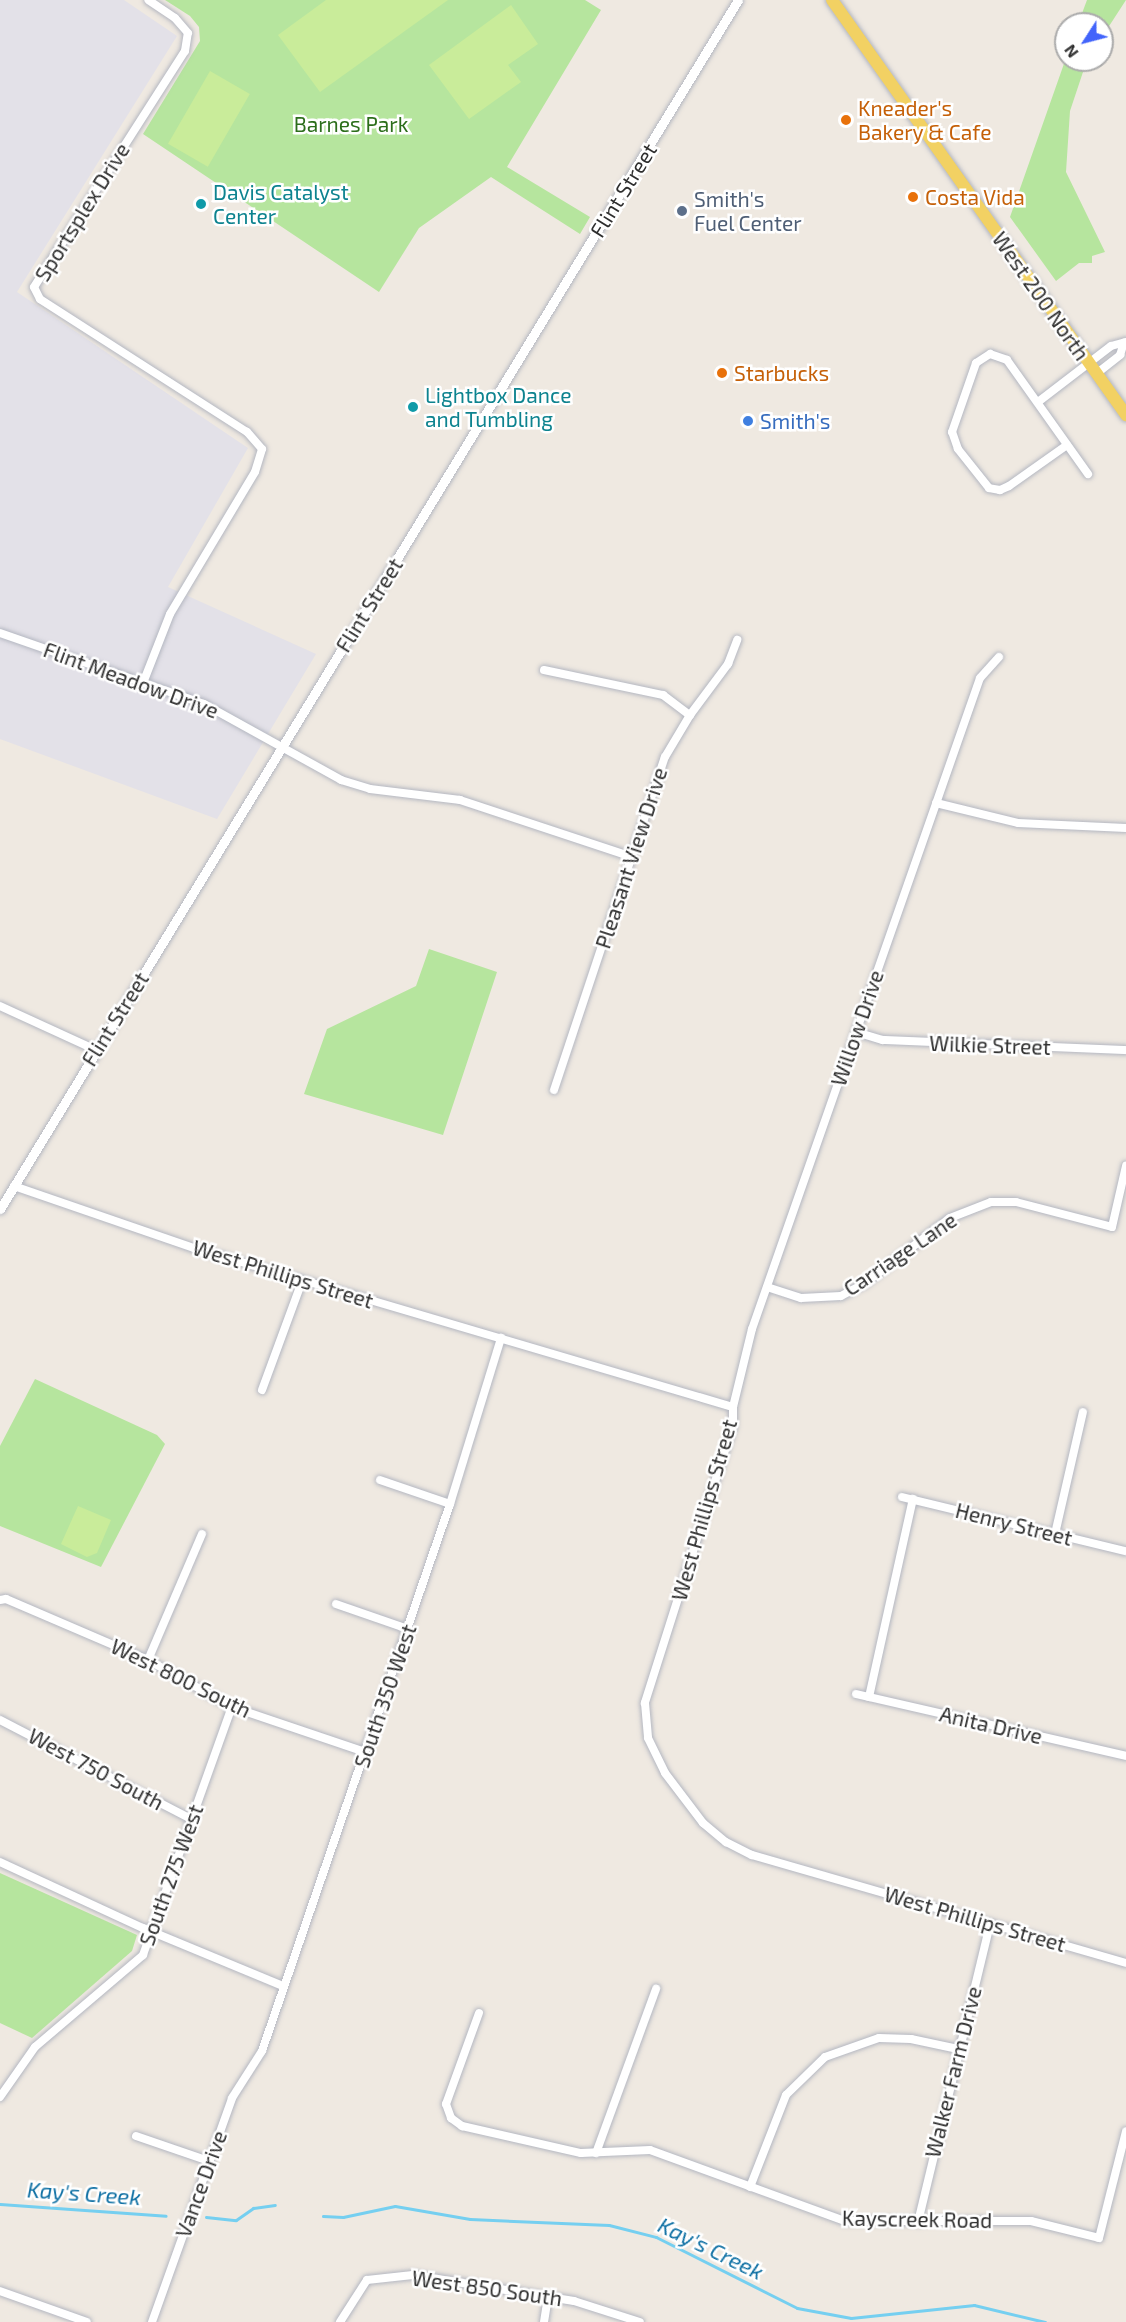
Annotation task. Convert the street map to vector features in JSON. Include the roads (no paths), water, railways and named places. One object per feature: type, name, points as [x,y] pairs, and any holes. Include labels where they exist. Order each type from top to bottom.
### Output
[{"type":"main road","name":"West 200 North","points":[[832,0],[1126,415]]},
{"type":"street","name":"Sportsplex Drive","points":[[143,683],[170,614],[255,472],[262,449],[247,432],[40,299],[34,287],[185,51],[188,33],[175,18],[148,0]]},
{"type":"street","name":"Flint Street","points":[[0,1209],[738,0]]},
{"type":"street","points":[[1038,402],[1111,346],[1125,343]]},
{"type":"street","points":[[1096,374],[1120,355],[1125,343]]},
{"type":"street","points":[[1067,445],[1010,486],[994,490],[970,466],[952,432],[976,363],[990,354],[1007,360],[1088,474]]},
{"type":"street","name":"Flint Meadow Drive","points":[[0,633],[225,713],[282,749],[361,786],[460,800],[632,857]]},
{"type":"street","name":"Pleasant View Drive","points":[[554,1090],[665,757],[690,715],[728,664],[737,640]]},
{"type":"street","name":"Willow Drive","points":[[733,1407],[767,1287],[980,678],[999,657]]},
{"type":"street","points":[[543,670],[663,695],[690,715]]},
{"type":"street","points":[[936,803],[1018,823],[1126,828]]},
{"type":"street","points":[[0,1006],[96,1050]]},
{"type":"street","name":"Wilkie Street","points":[[856,1032],[883,1040],[1126,1050]]},
{"type":"street","name":"Carriage Lane","points":[[767,1287],[801,1298],[841,1296],[864,1284],[950,1218],[991,1202],[1017,1202],[1112,1227],[1126,1166]]},
{"type":"street","name":"West Phillips Street","points":[[14,1186],[302,1281],[733,1407],[733,1425],[645,1703],[648,1738],[665,1773],[703,1823],[726,1842],[752,1855],[1126,1964]]},
{"type":"street","points":[[262,1390],[302,1281]]},
{"type":"street","name":"South 350 West","points":[[262,2051],[450,1504],[501,1338]]},
{"type":"street","points":[[1055,1534],[1083,1412]]},
{"type":"street","points":[[380,1480],[450,1504]]},
{"type":"street","name":"Henry Street","points":[[902,1497],[1126,1551]]},
{"type":"street","points":[[868,1697],[914,1499]]},
{"type":"street","points":[[148,1660],[202,1534]]},
{"type":"street","name":"West 800 South","points":[[0,1600],[6,1599],[148,1660],[232,1707],[365,1752]]},
{"type":"street","points":[[336,1604],[408,1629]]},
{"type":"street","name":"Anita Drive","points":[[856,1694],[1126,1756]]},
{"type":"street","name":"South 275 West","points":[[0,2097],[35,2047],[129,1970],[142,1955],[232,1707]]},
{"type":"street","name":"West 750 South","points":[[0,1720],[191,1819]]},
{"type":"street","points":[[0,1862],[152,1932],[283,1986]]},
{"type":"street","name":"Walker Farm Drive","points":[[918,2222],[990,1924]]},
{"type":"street","points":[[596,2153],[656,1989]]},
{"type":"street","name":"Kayscreek Road","points":[[479,2013],[446,2104],[451,2118],[462,2126],[581,2153],[628,2149],[672,2157],[845,2221],[1031,2221],[1099,2238],[1126,2131]]},
{"type":"street","points":[[750,2187],[786,2095],[809,2068],[846,2047],[879,2038],[911,2039],[958,2049]]},
{"type":"street","name":"Vance Drive","points":[[152,2322],[232,2098],[262,2051]]},
{"type":"street","points":[[136,2136],[209,2161]]},
{"type":"street","name":"West 850 South","points":[[340,2322],[367,2280],[413,2275],[548,2296],[640,2322]]},
{"type":"street","points":[[0,2291],[87,2322]]},
{"type":"street","points":[[544,2322],[548,2296]]},
{"type":"waterway","name":"Kay's Creek","points":[[0,2204],[166,2216]]},
{"type":"waterway","name":"Kay's Creek","points":[[206,2217],[236,2220],[253,2208],[275,2205]]},
{"type":"waterway","name":"Kay's Creek","points":[[323,2216],[343,2217],[395,2206],[470,2219],[609,2225],[656,2237],[797,2308],[851,2318],[974,2305],[1045,2322]]},
{"type":"place","name":"Kneader's Bakery & Cafe","points":[[846,120]]},
{"type":"place","name":"Costa Vida","points":[[913,197]]},
{"type":"place","name":"Davis Catalyst Center","points":[[201,204]]},
{"type":"place","name":"Smith's Fuel Center","points":[[682,211]]},
{"type":"place","name":"Starbucks","points":[[722,373]]},
{"type":"place","name":"Lightbox Dance and Tumbling","points":[[413,407]]},
{"type":"place","name":"Smith's","points":[[748,421]]},
{"type":"park label","name":"Barnes Park","points":[[351,124]]}]
